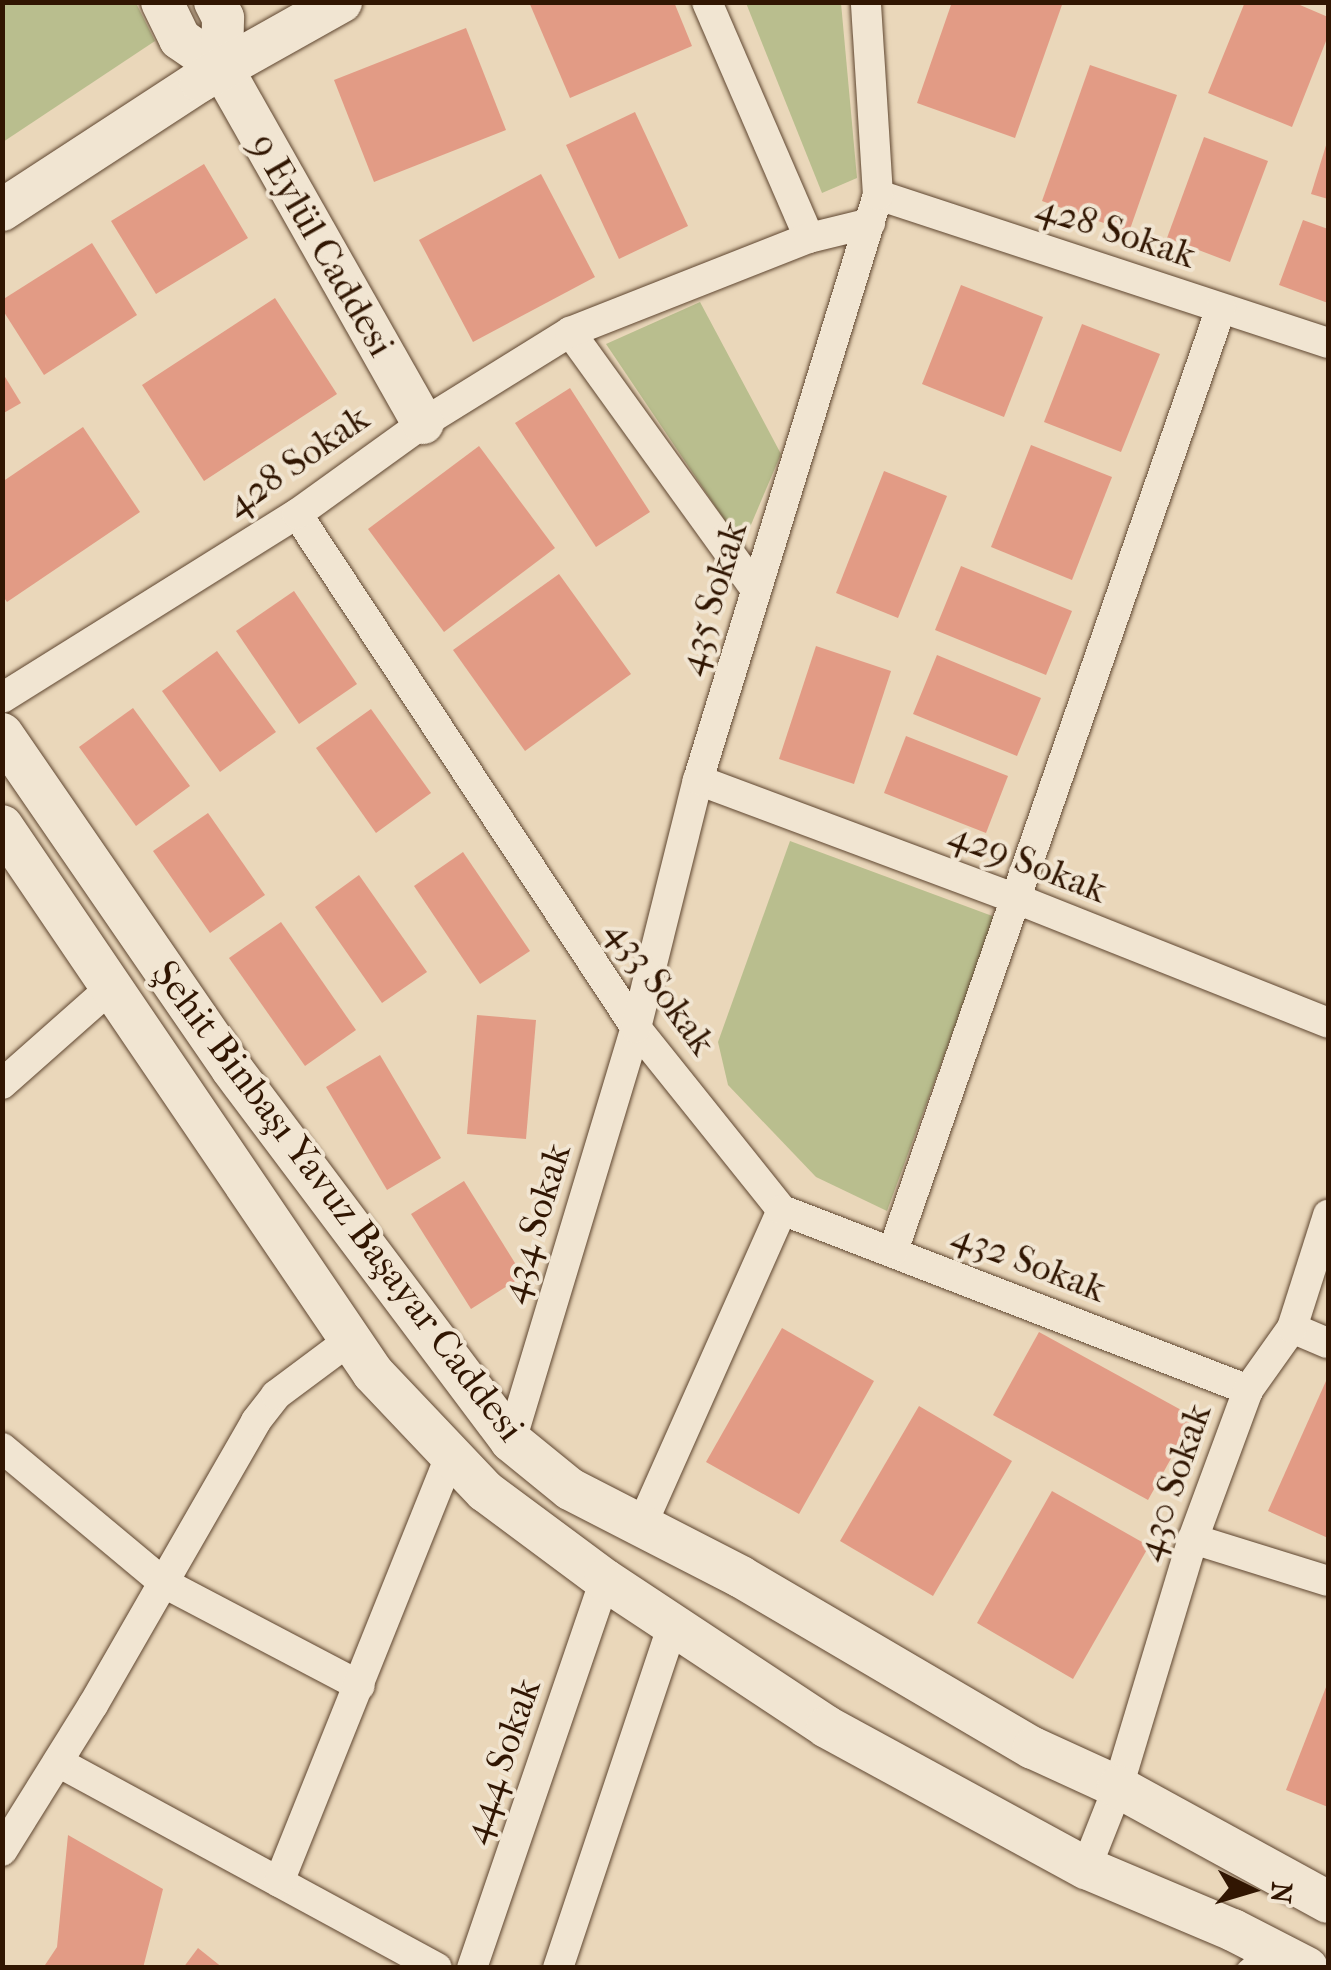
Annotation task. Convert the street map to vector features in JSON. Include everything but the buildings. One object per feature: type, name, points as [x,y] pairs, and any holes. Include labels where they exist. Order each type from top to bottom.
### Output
[{"type":"street","name":"9 Eylül Caddesi","points":[[162,2],[180,40],[222,68],[423,423]]},
{"type":"street","name":"9 Eylül Caddesi","points":[[214,2],[222,18],[222,68]]},
{"type":"street","points":[[2,210],[222,68],[340,2]]},
{"type":"street","points":[[706,2],[809,238]]},
{"type":"street","points":[[866,2],[874,209]]},
{"type":"street","name":"428 Sokak","points":[[2,698],[298,514],[423,423],[570,332],[874,209],[1221,308],[1328,343]]},
{"type":"street","name":"435 Sokak","points":[[636,1028],[698,780],[874,209]]},
{"type":"street","points":[[893,1251],[1221,308]]},
{"type":"street","points":[[570,332],[756,590]]},
{"type":"street","name":"433 Sokak","points":[[298,514],[636,1028],[782,1210]]},
{"type":"street","name":"Şehit Binbaşı Yavuz Başayar Caddesi","points":[[2,734],[232,1068],[511,1441],[570,1489],[740,1577],[1033,1748],[1118,1787],[1328,1902]]},
{"type":"street","name":"429 Sokak","points":[[698,780],[1017,899],[1328,1023]]},
{"type":"street","name":"Şehit Binbaşı Yavuz Başayar Caddesi","points":[[2,826],[373,1373],[485,1491],[605,1580],[826,1727],[1256,1958],[1307,1968]]},
{"type":"street","points":[[2,1084],[114,986]]},
{"type":"street","name":"434 Sokak","points":[[511,1441],[636,1028]]},
{"type":"street","points":[[641,1526],[782,1210]]},
{"type":"street","name":"432 Sokak","points":[[782,1210],[1248,1390]]},
{"type":"street","name":"430 Sokak","points":[[1118,1787],[1193,1539],[1248,1390],[1292,1328],[1328,1216]]},
{"type":"street","points":[[1292,1328],[1328,1343]]},
{"type":"street","points":[[2,1850],[164,1583],[256,1421],[276,1396],[351,1339]]},
{"type":"street","points":[[2,1448],[164,1583],[360,1686]]},
{"type":"street","points":[[279,1882],[450,1456]]},
{"type":"street","points":[[1193,1539],[1328,1581]]},
{"type":"street","name":"444 Sokak","points":[[472,1968],[605,1580]]},
{"type":"street","points":[[558,1968],[673,1625]]},
{"type":"street","points":[[58,1762],[436,1968]]},
{"type":"street","points":[[1086,1868],[1118,1787]]},
{"type":"green space","points":[[3,2],[136,3],[155,41],[3,142]]},
{"type":"green space","points":[[746,3],[841,3],[857,178],[822,193]]},
{"type":"green space","points":[[700,302],[781,454],[742,546],[606,344]]},
{"type":"green space","points":[[790,841],[995,917],[887,1211],[816,1177],[728,1085],[718,1042]]}]
